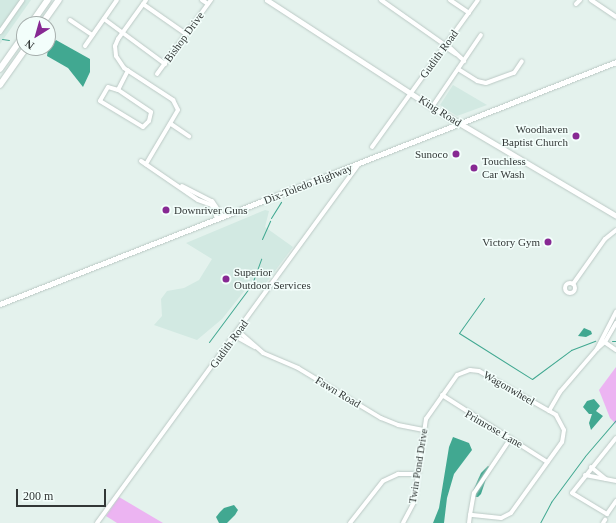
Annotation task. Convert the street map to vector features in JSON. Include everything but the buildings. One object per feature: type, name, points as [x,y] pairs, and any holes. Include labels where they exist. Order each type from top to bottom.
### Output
[{"type":"highway","points":[[37,16],[48,0]]},
{"type":"highway","points":[[48,16],[59,0]]},
{"type":"highway","points":[[0,69],[16,46]]},
{"type":"highway","points":[[0,85],[20,56]]},
{"type":"main road","name":"King Road","points":[[267,0],[432,107],[616,216]]},
{"type":"main road","name":"Dix-Toledo Highway","points":[[0,304],[616,62]]},
{"type":"street","points":[[0,32],[22,0]]},
{"type":"street","points":[[84,46],[116,0]]},
{"type":"street","points":[[202,0],[209,2]]},
{"type":"street","points":[[381,0],[464,60]]},
{"type":"street","points":[[450,0],[469,13]]},
{"type":"street","name":"Gudith Road","points":[[372,147],[478,0]]},
{"type":"street","points":[[576,4],[580,0]]},
{"type":"street","points":[[591,0],[616,17]]},
{"type":"street","points":[[146,164],[178,110],[174,100],[118,62],[115,53],[116,43],[144,2],[186,34]]},
{"type":"street","name":"Bishop Drive","points":[[157,74],[209,2]]},
{"type":"street","points":[[104,19],[165,64]]},
{"type":"street","points":[[70,20],[92,35]]},
{"type":"street","points":[[432,107],[481,35]]},
{"type":"street","points":[[458,69],[477,81],[486,83],[514,73],[522,61]]},
{"type":"street","points":[[118,90],[128,70]]},
{"type":"street","points":[[108,87],[118,90],[151,112],[149,121],[143,127],[100,101],[108,87]]},
{"type":"street","points":[[171,124],[189,136]]},
{"type":"street","points":[[140,161],[212,205],[217,219]]},
{"type":"street","name":"Gudith Road","points":[[98,523],[359,164]]},
{"type":"street","points":[[201,199],[217,205],[223,217]]},
{"type":"street","points":[[573,284],[605,239],[616,230]]},
{"type":"street","points":[[597,349],[616,312]]},
{"type":"street","points":[[548,411],[560,392],[597,349],[605,342],[616,323]]},
{"type":"street","name":"Fawn Road","points":[[238,331],[255,347]]},
{"type":"street","name":"Fawn Road","points":[[235,336],[298,368],[381,418],[398,425],[424,430]]},
{"type":"street","points":[[601,339],[616,350]]},
{"type":"street","name":"Twin Pond Drive","points":[[403,523],[413,505],[424,430],[428,415],[462,371]]},
{"type":"street","name":"Wagonwheel","points":[[462,371],[479,371],[554,414],[562,423],[564,433],[562,442],[547,462]]},
{"type":"street","name":"Primrose Lane","points":[[442,395],[547,462]]},
{"type":"street","points":[[469,523],[474,493],[511,438]]},
{"type":"street","points":[[616,438],[591,467],[574,490],[574,496],[607,514],[616,501]]},
{"type":"street","points":[[470,515],[501,518],[508,516],[547,462]]},
{"type":"street","points":[[591,467],[606,479]]},
{"type":"street","points":[[350,523],[383,481],[398,474],[417,474]]},
{"type":"street","points":[[585,475],[616,481]]},
{"type":"shaded area","points":[[0,0],[31,0],[20,16],[16,16],[16,21],[0,44]]},
{"type":"shaded area","points":[[56,40],[90,59],[90,72],[83,87],[68,68],[47,56],[56,56]]},
{"type":"shaded area","points":[[453,85],[487,105],[457,116],[440,105]]},
{"type":"shaded area","points":[[265,210],[269,211],[265,227],[293,247],[263,287],[253,280],[222,319],[197,340],[154,325],[162,316],[161,299],[167,291],[184,288],[199,280],[212,259],[186,243]]},
{"type":"shaded area","points":[[584,328],[591,331],[592,334],[586,337],[578,336]]},
{"type":"shaded area","points":[[616,367],[616,424],[610,418],[599,390]]},
{"type":"shaded area","points":[[594,399],[600,406],[596,411],[603,416],[591,430],[589,423],[592,414],[589,414],[583,407],[587,401]]},
{"type":"shaded area","points":[[453,437],[469,443],[472,450],[454,474],[447,498],[444,523],[433,523],[439,508],[449,447]]},
{"type":"shaded area","points":[[488,466],[490,467],[481,494],[478,497],[474,497],[473,491],[481,473]]},
{"type":"shaded area","points":[[119,497],[163,523],[117,523],[106,516]]},
{"type":"shaded area","points":[[234,505],[238,510],[235,515],[227,523],[219,523],[216,517],[220,512],[224,508]]},
{"type":"waterway","points":[[2,39],[9,40]]},
{"type":"waterway","points":[[271,218],[281,202]]},
{"type":"waterway","points":[[262,239],[270,221]]},
{"type":"waterway","points":[[209,342],[252,284],[261,259]]},
{"type":"waterway","points":[[484,298],[459,333],[532,379],[571,350],[595,341]]},
{"type":"waterway","points":[[540,523],[551,502],[585,456],[616,420]]},
{"type":"place","name":"Woodhaven Baptist Church","points":[[576,136]]},
{"type":"place","name":"Sunoco","points":[[456,154]]},
{"type":"place","name":"Touchless Car Wash","points":[[474,168]]},
{"type":"place","name":"Downriver Guns","points":[[166,210]]},
{"type":"place","name":"Victory Gym","points":[[548,242]]},
{"type":"place","name":"Superior Outdoor Services","points":[[226,279]]}]
